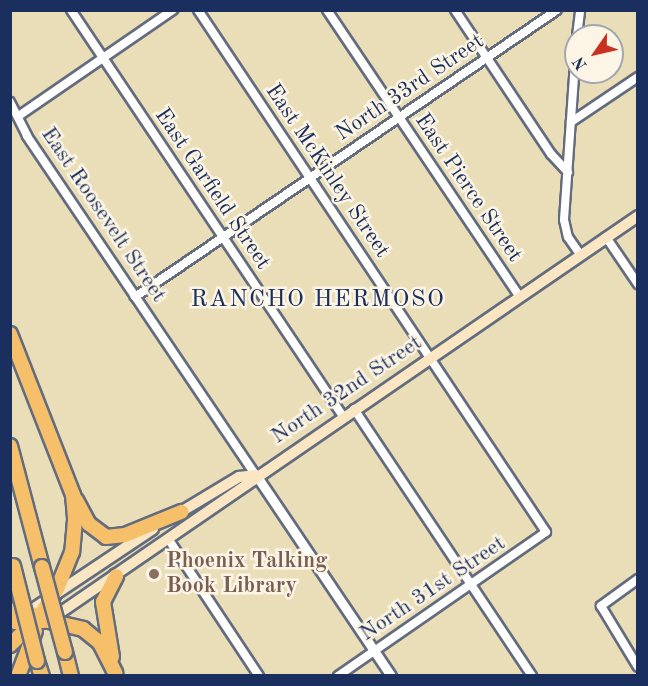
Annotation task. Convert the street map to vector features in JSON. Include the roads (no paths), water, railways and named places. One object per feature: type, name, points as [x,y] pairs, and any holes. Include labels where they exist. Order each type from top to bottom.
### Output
[{"type":"highway","points":[[10,334],[73,495],[89,524],[106,537],[124,535],[158,518],[182,512]]},
{"type":"highway","points":[[10,446],[71,675]]},
{"type":"highway","points":[[18,675],[53,596],[74,538],[73,495]]},
{"type":"highway","points":[[12,562],[42,675]]},
{"type":"highway","points":[[116,576],[103,602],[116,674]]},
{"type":"highway","points":[[10,645],[42,619],[73,582]]},
{"type":"highway","points":[[12,619],[42,619],[75,626],[92,635],[116,674]]},
{"type":"main road","name":"North 32nd Street","points":[[42,619],[116,576],[247,487],[256,475],[638,216]]},
{"type":"main road","name":"North 32nd Street","points":[[53,596],[239,477],[256,475]]},
{"type":"street","name":"East Garfield Street","points":[[71,10],[343,416]]},
{"type":"street","points":[[20,115],[173,10]]},
{"type":"street","name":"East McKinley Street","points":[[198,10],[546,532]]},
{"type":"street","name":"East Pierce Street","points":[[327,10],[519,296]]},
{"type":"street","points":[[455,10],[551,154],[568,172]]},
{"type":"street","name":"North 33rd Street","points":[[135,297],[557,10]]},
{"type":"street","points":[[571,122],[638,77]]},
{"type":"street","points":[[574,84],[564,220],[568,237],[580,254]]},
{"type":"street","name":"East Roosevelt Street","points":[[10,102],[20,115],[27,136],[391,675]]},
{"type":"street","points":[[606,237],[638,284]]},
{"type":"street","points":[[354,409],[532,675]]},
{"type":"street","name":"North 31st Street","points":[[338,675],[546,532]]},
{"type":"street","points":[[168,540],[259,675]]},
{"type":"street","points":[[638,579],[601,606],[638,667]]},
{"type":"place","name":"Phoenix Talking Book Library","points":[[154,574]]},
{"type":"district","name":"RANCHO HERMOSO","points":[[318,301]]}]
